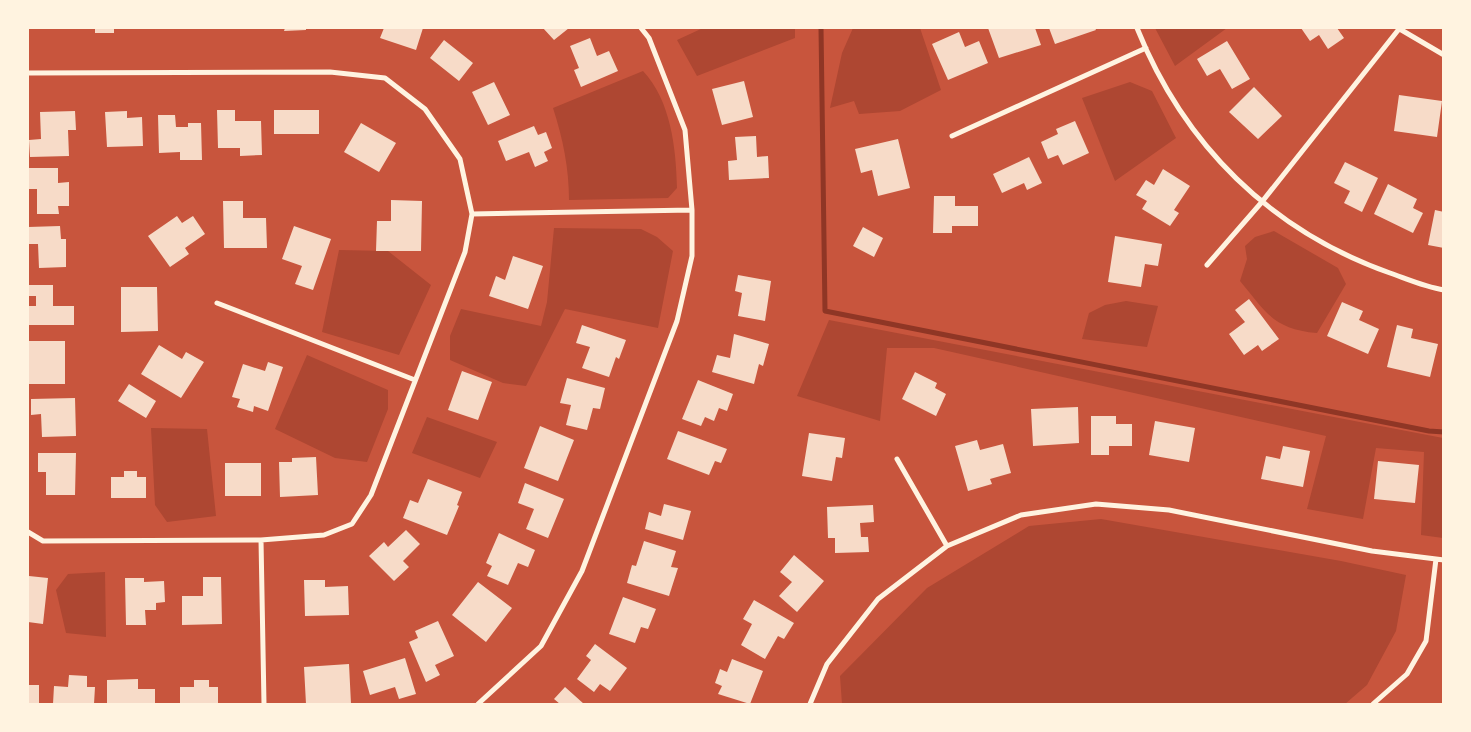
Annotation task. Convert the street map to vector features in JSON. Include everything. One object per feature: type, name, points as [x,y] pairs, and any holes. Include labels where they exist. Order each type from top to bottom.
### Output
[{"type":"street","points":[[478,704],[541,646],[582,571],[677,321],[692,256],[692,210],[685,130],[648,38],[641,28]]},
{"type":"street","points":[[1137,28],[1174,101],[1221,161],[1261,202],[1303,233],[1355,261],[1432,288],[1444,290]]},
{"type":"street","points":[[1208,265],[1261,202],[1398,28],[1444,55]]},
{"type":"street","points":[[952,136],[1146,48]]},
{"type":"street","points":[[28,73],[330,72],[385,78],[424,109],[460,159],[472,214],[465,252],[371,495],[352,524],[324,534],[261,540],[43,541],[28,532]]},
{"type":"street","points":[[472,214],[692,210]]},
{"type":"street","points":[[217,303],[415,380]]},
{"type":"street","points":[[897,459],[947,546]]},
{"type":"street","points":[[810,704],[827,664],[878,599],[947,546],[1021,515],[1096,504],[1168,510],[1372,551],[1444,560]]},
{"type":"street","points":[[261,540],[264,704]]},
{"type":"street","points":[[1373,704],[1408,674],[1426,641],[1436,559]]},
{"type":"shaded area","points":[[703,28],[795,28],[795,38],[697,76],[677,40]]},
{"type":"shaded area","points":[[853,28],[920,28],[941,90],[900,111],[859,114],[854,101],[830,108],[842,53]]},
{"type":"shaded area","points":[[1155,28],[1227,28],[1175,66]]},
{"type":"shaded area","points":[[643,71],[660,96],[666,111],[673,141],[677,188],[668,198],[569,200],[565,154],[553,108]]},
{"type":"shaded area","points":[[1130,82],[1152,91],[1176,138],[1115,181],[1082,98]]},
{"type":"shaded area","points":[[554,228],[641,229],[657,237],[673,251],[658,328],[565,309],[526,386],[503,383],[450,360],[450,336],[461,309],[541,326],[547,302]]},
{"type":"shaded area","points":[[1274,231],[1338,268],[1346,284],[1317,333],[1290,328],[1280,323],[1264,310],[1240,281],[1247,259],[1245,246],[1255,237]]},
{"type":"shaded area","points":[[339,250],[388,251],[431,285],[399,355],[322,332]]},
{"type":"shaded area","points":[[1126,301],[1158,306],[1147,347],[1082,339],[1089,313],[1105,305]]},
{"type":"shaded area","points":[[829,320],[1443,438],[1443,538],[1421,535],[1424,452],[1376,448],[1363,519],[1307,509],[1326,436],[934,348],[887,348],[880,421],[797,396]]},
{"type":"shaded area","points":[[307,355],[388,390],[388,409],[367,462],[335,458],[275,429]]},
{"type":"shaded area","points":[[427,417],[497,442],[480,478],[412,453]]},
{"type":"shaded area","points":[[151,428],[207,429],[216,516],[167,522],[155,505]]},
{"type":"shaded area","points":[[1101,519],[1341,561],[1406,575],[1396,631],[1367,685],[1345,704],[842,704],[840,676],[927,588],[1029,526]]},
{"type":"shaded area","points":[[105,572],[106,637],[66,633],[56,590],[68,574]]},
{"type":"building","points":[[95,28],[114,28],[114,33],[95,33]]},
{"type":"building","points":[[285,28],[306,28],[306,30],[284,31]]},
{"type":"building","points":[[384,28],[423,28],[416,50],[380,38]]},
{"type":"building","points":[[543,28],[569,28],[554,40]]},
{"type":"building","points":[[988,28],[1035,28],[1041,45],[999,58]]},
{"type":"building","points":[[1049,28],[1095,28],[1096,30],[1055,44]]},
{"type":"building","points":[[1301,28],[1337,28],[1344,38],[1328,49],[1319,35],[1310,41]]},
{"type":"building","points":[[959,32],[965,47],[979,41],[988,63],[948,80],[932,44]]},
{"type":"building","points":[[590,38],[597,56],[609,51],[618,71],[581,87],[574,70],[579,68],[570,46]]},
{"type":"building","points":[[444,40],[473,63],[459,81],[430,58]]},
{"type":"building","points":[[1227,41],[1250,79],[1232,89],[1220,69],[1207,76],[1197,59]]},
{"type":"building","points":[[744,81],[753,117],[722,125],[712,89]]},
{"type":"building","points":[[494,82],[510,115],[488,125],[472,92]]},
{"type":"building","points":[[1254,87],[1282,116],[1258,139],[1229,112]]},
{"type":"building","points":[[1399,95],[1442,101],[1437,137],[1394,131]]},
{"type":"building","points":[[217,110],[235,110],[235,121],[261,121],[262,155],[240,156],[240,148],[218,148]]},
{"type":"building","points":[[274,110],[319,110],[319,134],[274,134]]},
{"type":"building","points":[[75,111],[76,130],[68,130],[69,156],[30,157],[29,140],[41,139],[40,112]]},
{"type":"building","points":[[127,111],[127,118],[142,117],[143,146],[107,147],[105,112]]},
{"type":"building","points":[[158,115],[175,115],[176,127],[188,127],[188,123],[201,123],[202,160],[180,160],[180,152],[159,153]]},
{"type":"building","points":[[1075,121],[1089,153],[1063,165],[1058,155],[1048,159],[1041,142],[1058,134],[1056,129]]},
{"type":"building","points":[[361,123],[396,143],[379,172],[344,152]]},
{"type":"building","points":[[534,126],[538,135],[546,132],[552,148],[544,152],[548,161],[535,167],[529,152],[506,161],[498,141]]},
{"type":"building","points":[[756,136],[757,157],[768,156],[769,178],[729,180],[728,161],[737,160],[735,137]]},
{"type":"building","points":[[898,139],[910,188],[878,196],[872,170],[861,173],[855,149]]},
{"type":"building","points":[[1029,157],[1042,183],[1027,190],[1024,183],[1002,193],[993,174]]},
{"type":"building","points":[[1345,162],[1378,178],[1362,212],[1344,203],[1350,191],[1334,183]]},
{"type":"building","points":[[28,168],[58,168],[58,183],[69,182],[69,206],[58,206],[59,214],[37,214],[37,189],[28,189]]},
{"type":"building","points":[[1163,169],[1190,186],[1174,210],[1179,213],[1170,226],[1142,209],[1147,201],[1136,195],[1146,180],[1154,185]]},
{"type":"building","points":[[1388,184],[1417,199],[1413,208],[1423,213],[1413,233],[1374,214]]},
{"type":"building","points":[[934,196],[955,196],[955,206],[978,206],[978,226],[952,226],[952,233],[933,233]]},
{"type":"building","points":[[391,200],[422,201],[421,251],[376,251],[377,221],[391,221]]},
{"type":"building","points":[[223,201],[243,201],[243,218],[266,218],[267,248],[224,248]]},
{"type":"building","points":[[1435,210],[1444,212],[1444,248],[1428,245]]},
{"type":"building","points":[[177,216],[182,223],[193,216],[205,234],[185,248],[189,254],[170,267],[148,236]]},
{"type":"building","points":[[60,226],[61,239],[66,239],[66,267],[39,268],[38,244],[28,244],[28,227]]},
{"type":"building","points":[[294,226],[331,239],[313,290],[295,284],[302,266],[282,259]]},
{"type":"building","points":[[863,227],[883,238],[874,257],[853,246]]},
{"type":"building","points":[[1115,236],[1162,244],[1158,266],[1145,264],[1141,287],[1108,282]]},
{"type":"building","points":[[513,256],[543,266],[528,309],[489,296],[496,276],[505,280]]},
{"type":"building","points":[[738,275],[771,281],[765,321],[738,316],[742,293],[735,291]]},
{"type":"building","points":[[29,285],[53,285],[53,306],[74,306],[74,325],[28,325],[28,306],[36,306],[36,296],[29,296]]},
{"type":"building","points":[[121,287],[157,287],[158,331],[121,332]]},
{"type":"building","points":[[1249,299],[1279,339],[1262,351],[1258,345],[1244,355],[1229,334],[1245,322],[1235,310]]},
{"type":"building","points":[[1342,302],[1363,311],[1359,320],[1379,329],[1368,354],[1327,336]]},
{"type":"building","points":[[582,325],[626,340],[619,359],[616,357],[609,377],[582,368],[590,347],[576,343]]},
{"type":"building","points":[[1397,325],[1413,329],[1411,338],[1438,344],[1430,377],[1387,367]]},
{"type":"building","points":[[734,334],[769,344],[763,366],[759,364],[754,384],[712,372],[717,355],[730,358]]},
{"type":"building","points":[[28,341],[65,341],[65,384],[29,384]]},
{"type":"building","points":[[159,345],[182,359],[186,352],[204,362],[181,398],[141,374]]},
{"type":"building","points":[[268,362],[283,367],[268,411],[254,406],[253,412],[237,407],[240,399],[232,397],[243,364],[265,371]]},
{"type":"building","points":[[462,371],[492,382],[478,420],[448,410]]},
{"type":"building","points":[[915,372],[937,383],[935,388],[946,394],[936,416],[902,399]]},
{"type":"building","points":[[567,378],[605,388],[600,409],[593,408],[587,430],[566,425],[571,405],[560,403]]},
{"type":"building","points":[[698,380],[733,394],[727,411],[719,408],[714,421],[705,417],[701,426],[682,419]]},
{"type":"building","points":[[129,384],[156,401],[146,418],[118,401]]},
{"type":"building","points":[[75,398],[76,436],[42,437],[41,414],[31,415],[31,399]]},
{"type":"building","points":[[1078,407],[1079,443],[1033,446],[1031,409]]},
{"type":"building","points":[[1091,416],[1116,416],[1116,424],[1132,424],[1132,446],[1109,446],[1109,455],[1091,455]]},
{"type":"building","points":[[1155,421],[1195,428],[1189,462],[1149,455]]},
{"type":"building","points":[[540,426],[574,440],[558,481],[524,468]]},
{"type":"building","points":[[678,431],[727,449],[721,463],[715,461],[709,475],[667,459]]},
{"type":"building","points":[[809,433],[845,438],[842,458],[836,457],[832,481],[802,476]]},
{"type":"building","points":[[977,440],[980,450],[1003,444],[1011,473],[990,479],[992,484],[968,491],[955,446]]},
{"type":"building","points":[[1283,446],[1310,451],[1303,487],[1261,479],[1266,456],[1280,459]]},
{"type":"building","points":[[38,453],[76,453],[75,495],[46,495],[46,472],[38,472]]},
{"type":"building","points":[[316,457],[318,495],[280,497],[279,462],[292,462],[292,458]]},
{"type":"building","points":[[1378,461],[1419,465],[1415,503],[1374,499]]},
{"type":"building","points":[[225,463],[261,463],[261,496],[225,496]]},
{"type":"building","points":[[124,471],[137,471],[137,477],[146,477],[146,498],[111,498],[111,477],[124,477]]},
{"type":"building","points":[[428,479],[462,492],[457,505],[459,506],[447,535],[403,518],[410,500],[418,503]]},
{"type":"building","points":[[525,483],[564,499],[548,538],[526,529],[534,509],[518,503]]},
{"type":"building","points":[[664,504],[691,511],[683,540],[645,529],[649,512],[661,516]]},
{"type":"building","points":[[873,505],[874,522],[860,523],[861,537],[868,537],[869,552],[835,553],[835,538],[828,538],[827,507]]},
{"type":"building","points":[[406,530],[420,544],[403,561],[409,567],[394,581],[369,556],[384,542],[388,547]]},
{"type":"building","points":[[499,533],[535,550],[528,567],[518,563],[508,585],[487,576],[492,566],[486,563]]},
{"type":"building","points":[[644,541],[676,551],[671,567],[678,568],[669,596],[627,583],[632,565],[636,566]]},
{"type":"building","points":[[794,555],[824,581],[797,612],[779,596],[792,582],[780,572]]},
{"type":"building","points":[[29,576],[48,578],[43,624],[28,622]]},
{"type":"building","points":[[203,577],[221,577],[222,624],[182,625],[182,596],[203,596]]},
{"type":"building","points":[[125,578],[144,578],[144,582],[164,581],[165,602],[156,603],[156,610],[145,610],[146,625],[126,625]]},
{"type":"building","points":[[304,580],[325,580],[325,587],[348,586],[349,615],[305,616]]},
{"type":"building","points":[[478,582],[512,608],[486,642],[452,615]]},
{"type":"building","points":[[623,597],[656,609],[648,629],[641,627],[635,643],[609,634]]},
{"type":"building","points":[[754,600],[794,623],[784,639],[778,636],[765,659],[741,645],[752,624],[743,619]]},
{"type":"building","points":[[438,621],[454,656],[435,665],[440,675],[426,682],[409,642],[418,638],[415,631]]},
{"type":"building","points":[[595,644],[627,668],[610,691],[600,684],[594,692],[577,679],[591,660],[586,656]]},
{"type":"building","points":[[405,658],[416,694],[399,699],[395,687],[370,695],[363,671]]},
{"type":"building","points":[[732,659],[763,671],[750,704],[718,694],[722,686],[715,683],[720,669],[727,672]]},
{"type":"building","points":[[349,664],[351,704],[306,704],[304,667]]},
{"type":"building","points":[[69,675],[87,676],[87,687],[95,687],[94,704],[53,704],[54,686],[68,687]]},
{"type":"building","points":[[138,679],[138,689],[155,689],[155,704],[107,704],[107,680]]},
{"type":"building","points":[[194,680],[209,680],[209,687],[218,687],[218,704],[180,704],[180,687],[194,687]]},
{"type":"building","points":[[28,685],[39,685],[39,704],[28,704]]},
{"type":"building","points":[[565,687],[584,704],[560,704],[554,699]]},
{"type":"waterway","points":[[821,28],[825,311],[1429,431],[1444,432]]}]
